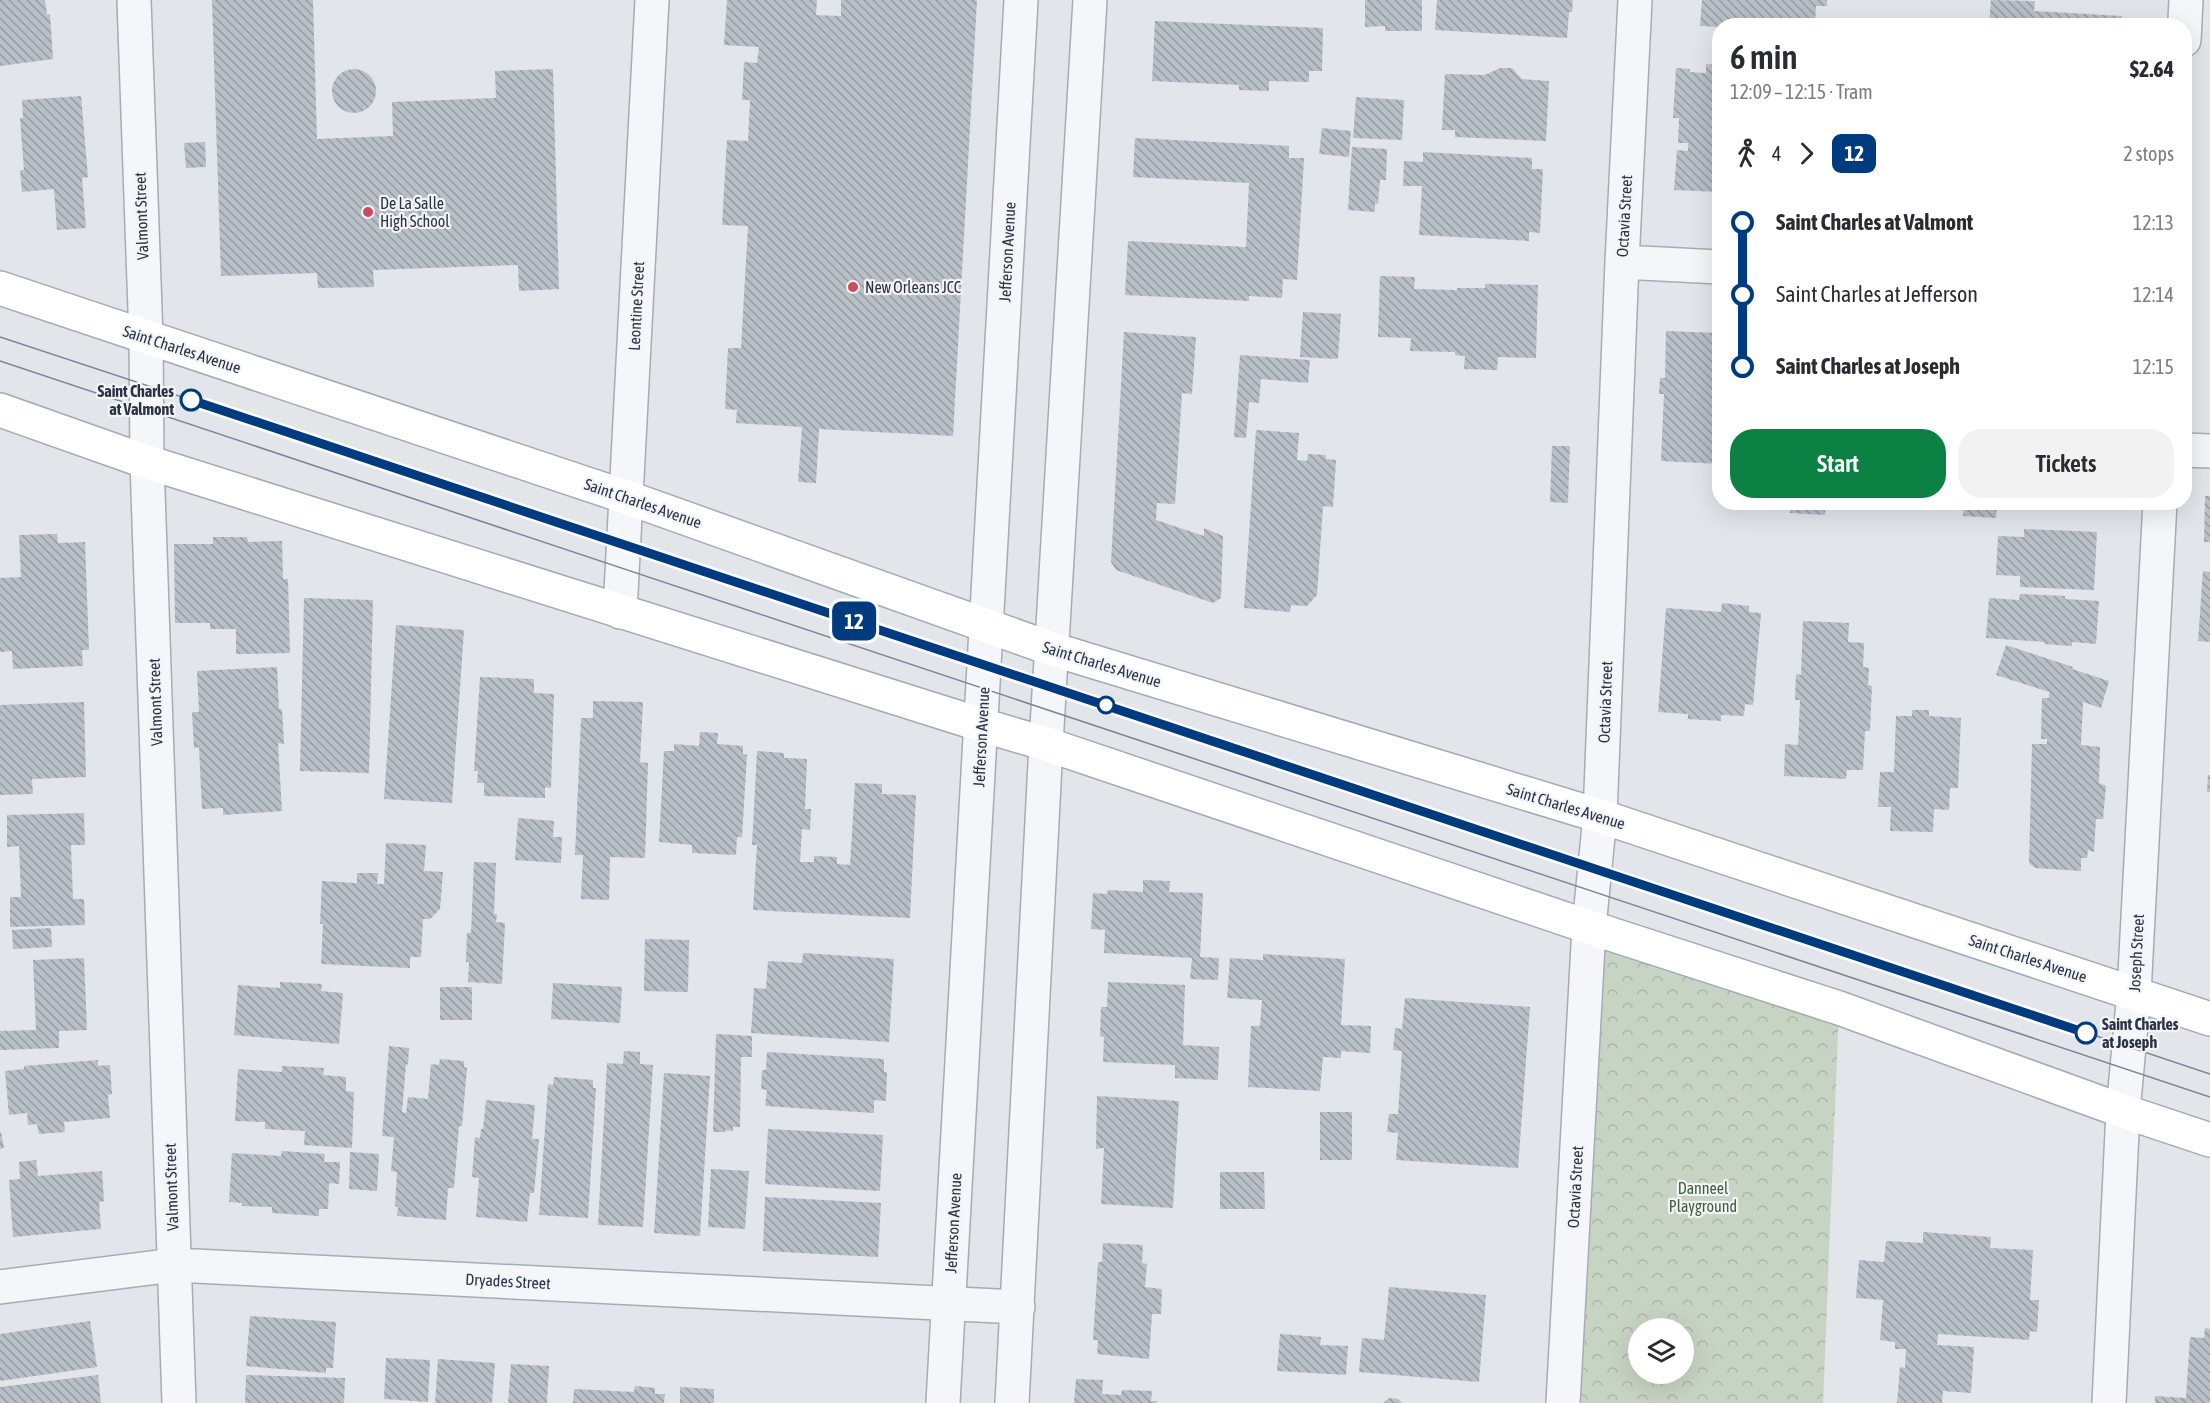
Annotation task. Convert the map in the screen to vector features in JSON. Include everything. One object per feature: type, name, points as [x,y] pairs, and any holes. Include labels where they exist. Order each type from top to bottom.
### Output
[{"type":"main road","name":"Saint Charles Avenue","points":[[0,288],[626,496],[1052,649],[1600,816],[2210,1019]]},
{"type":"main road","points":[[0,410],[147,462],[982,726],[1046,744],[1589,927],[1839,1008],[2123,1111],[2210,1140]]},
{"type":"street","name":"Valmont Street","points":[[134,0],[146,338],[147,462],[179,1403]]},
{"type":"street","name":"Leontine Street","points":[[620,612],[652,0]]},
{"type":"street","name":"Jefferson Avenue","points":[[943,1403],[1022,0]]},
{"type":"street","points":[[1012,1403],[1046,744],[1090,0]]},
{"type":"street","name":"Octavia Street","points":[[1563,1403],[1589,927],[1600,816],[1635,0]]},
{"type":"street","points":[[2185,18],[2186,0]]},
{"type":"street","points":[[1622,262],[1712,267]]},
{"type":"street","points":[[2192,450],[2210,451]]},
{"type":"street","name":"Joseph Street","points":[[2109,1403],[2123,1111],[2134,993],[2160,510]]},
{"type":"street","name":"Dryades Street","points":[[0,1287],[174,1265],[1018,1307]]},
{"type":"green space","name":"Danneel Playground","points":[[1589,927],[1839,1008],[1823,1403],[1563,1403]]},
{"type":"building","points":[[0,0],[45,0],[47,15],[50,14],[53,59],[0,66]]},
{"type":"building","points":[[212,0],[313,0],[317,139],[393,136],[392,102],[496,98],[495,71],[553,69],[559,289],[519,291],[518,265],[373,270],[374,287],[318,288],[317,273],[221,276]]},
{"type":"building","name":"New Orleans JCC","points":[[727,0],[817,0],[816,15],[841,16],[841,0],[977,0],[953,436],[819,429],[816,483],[798,482],[802,427],[736,423],[737,410],[725,409],[728,348],[741,348],[748,226],[722,225],[727,140],[748,141],[750,100],[742,100],[744,62],[757,63],[759,47],[724,45]]},
{"type":"building","points":[[1365,0],[1422,0],[1422,31],[1385,31],[1385,26],[1365,27]]},
{"type":"building","points":[[1437,0],[1573,0],[1572,12],[1569,12],[1567,38],[1435,30]]},
{"type":"building","points":[[1702,0],[1827,0],[1827,6],[1816,6],[1815,18],[1712,18],[1712,27],[1700,26]]},
{"type":"building","points":[[1991,0],[2035,1],[2034,11],[2122,16],[2122,18],[1990,18]]},
{"type":"building","points":[[1155,21],[1323,28],[1322,71],[1309,71],[1309,82],[1269,81],[1269,91],[1239,90],[1239,85],[1152,81]]},
{"type":"building","points":[[1706,64],[1712,64],[1712,192],[1674,190],[1677,150],[1688,151],[1688,143],[1678,143],[1679,118],[1673,118],[1676,68],[1706,73]]},
{"type":"building","points":[[1500,68],[1512,68],[1522,79],[1549,81],[1546,141],[1455,137],[1455,130],[1442,130],[1445,74],[1485,75]]},
{"type":"building","points":[[354,69],[369,76],[376,91],[369,106],[354,113],[339,106],[332,91],[339,76]]},
{"type":"building","points":[[81,96],[88,177],[82,178],[86,228],[57,230],[54,189],[22,192],[20,170],[24,170],[20,118],[23,118],[22,100]]},
{"type":"building","points":[[1356,97],[1404,100],[1402,140],[1353,138]]},
{"type":"building","points":[[1322,128],[1351,131],[1349,157],[1319,154]]},
{"type":"building","points":[[1135,138],[1289,146],[1289,158],[1304,158],[1297,280],[1283,279],[1282,298],[1249,296],[1249,301],[1125,295],[1128,241],[1246,247],[1249,183],[1133,177]]},
{"type":"building","points":[[205,142],[206,167],[186,168],[184,143]]},
{"type":"building","points":[[1352,147],[1387,149],[1386,180],[1380,180],[1375,212],[1348,210]]},
{"type":"building","points":[[1423,152],[1532,158],[1532,169],[1543,169],[1540,233],[1529,232],[1529,241],[1419,235],[1422,186],[1403,186],[1404,161],[1423,162]]},
{"type":"building","points":[[1380,276],[1415,277],[1414,289],[1457,290],[1457,288],[1485,288],[1485,284],[1538,285],[1536,358],[1498,357],[1497,370],[1464,369],[1465,356],[1455,355],[1455,352],[1410,351],[1411,338],[1378,337]]},
{"type":"building","points":[[1303,312],[1341,314],[1338,359],[1300,357]]},
{"type":"building","points":[[1666,331],[1712,333],[1712,464],[1661,461],[1664,394],[1659,394],[1660,378],[1665,378]]},
{"type":"building","points":[[1124,332],[1196,337],[1192,394],[1182,393],[1175,504],[1157,503],[1156,520],[1204,536],[1204,528],[1223,536],[1221,598],[1213,603],[1116,570],[1111,562]]},
{"type":"building","points":[[1240,355],[1310,360],[1308,383],[1261,379],[1259,403],[1249,402],[1246,438],[1234,437]]},
{"type":"building","points":[[1256,430],[1299,433],[1297,460],[1307,461],[1308,454],[1326,455],[1326,459],[1336,460],[1333,507],[1323,506],[1317,595],[1307,606],[1291,605],[1290,612],[1244,608]]},
{"type":"building","points":[[1552,446],[1570,446],[1568,503],[1550,502]]},
{"type":"building","points":[[2205,496],[2210,496],[2210,542],[2204,542]]},
{"type":"building","points":[[1790,510],[1825,510],[1825,515],[1790,513]]},
{"type":"building","points":[[1963,510],[1996,510],[1996,518],[1963,516]]},
{"type":"building","points":[[2024,529],[2097,532],[2094,590],[2020,587],[2020,576],[1996,575],[1998,536],[2024,537]]},
{"type":"building","points":[[57,534],[58,543],[85,542],[89,650],[82,650],[83,666],[13,669],[12,651],[0,652],[0,578],[21,577],[19,535]]},
{"type":"building","points":[[213,537],[247,537],[248,542],[282,541],[283,579],[288,579],[290,653],[236,654],[236,629],[210,629],[210,623],[175,623],[174,544],[213,544]]},
{"type":"building","points":[[2203,571],[2210,572],[2210,642],[2198,641]]},
{"type":"building","points":[[2020,594],[2065,596],[2065,599],[2099,601],[2096,644],[2072,642],[2072,646],[1986,638],[1989,598],[2019,600]]},
{"type":"building","points":[[304,598],[373,600],[369,773],[300,771]]},
{"type":"building","points":[[1722,603],[1749,606],[1749,612],[1761,613],[1753,705],[1745,704],[1744,716],[1721,715],[1721,721],[1688,719],[1688,714],[1658,712],[1666,608],[1721,612]]},
{"type":"building","points":[[1803,621],[1849,623],[1848,642],[1864,643],[1863,667],[1869,668],[1868,685],[1872,686],[1870,731],[1865,731],[1863,770],[1847,770],[1846,779],[1784,776],[1785,744],[1798,745],[1800,700],[1795,700],[1796,674],[1801,675]]},
{"type":"building","points":[[396,625],[464,630],[452,803],[384,799]]},
{"type":"building","points":[[2006,645],[2109,681],[2101,708],[2083,702],[2081,745],[2100,747],[2099,783],[2106,786],[2103,819],[2096,819],[2094,852],[2088,850],[2087,858],[2081,858],[2081,871],[2035,868],[2029,863],[2032,744],[2047,744],[2047,739],[2041,739],[2042,698],[2049,698],[2049,692],[1996,675]]},
{"type":"building","points":[[277,667],[279,709],[282,709],[284,744],[278,743],[282,811],[223,815],[223,808],[202,809],[199,747],[194,748],[192,712],[199,712],[197,671]]},
{"type":"building","points":[[480,677],[534,679],[534,693],[554,694],[551,788],[545,787],[545,798],[484,796],[484,783],[477,783],[478,771],[474,771]]},
{"type":"building","points":[[593,701],[643,702],[640,762],[648,763],[645,858],[610,857],[609,900],[581,899],[583,855],[575,855],[581,718],[593,718]]},
{"type":"building","points":[[84,702],[86,777],[32,779],[33,794],[0,795],[0,705]]},
{"type":"building","points":[[1912,710],[1929,710],[1929,716],[1961,718],[1958,788],[1950,788],[1949,810],[1934,809],[1933,832],[1890,831],[1891,807],[1878,807],[1880,772],[1894,772],[1896,716],[1912,716]]},
{"type":"building","points":[[700,732],[718,733],[717,744],[743,746],[743,754],[747,755],[742,837],[737,837],[736,855],[692,853],[692,845],[659,842],[664,751],[674,751],[674,744],[699,746]]},
{"type":"building","points":[[757,751],[784,753],[784,758],[807,759],[805,809],[811,809],[810,830],[802,829],[800,862],[814,862],[814,856],[837,857],[837,864],[850,865],[855,783],[882,784],[882,794],[916,795],[910,918],[753,910],[757,845],[752,845]]},
{"type":"building","points":[[2208,775],[2210,775],[2210,792],[2207,792]]},
{"type":"building","points":[[84,813],[85,845],[71,845],[73,899],[84,899],[85,925],[10,927],[10,897],[21,897],[19,846],[7,847],[7,815]]},
{"type":"building","points":[[518,818],[554,821],[553,837],[562,837],[561,863],[515,860]]},
{"type":"building","points":[[386,843],[426,845],[424,871],[443,872],[440,909],[430,919],[423,919],[421,957],[410,957],[410,968],[321,964],[322,881],[357,883],[357,873],[378,873],[377,884],[384,884]]},
{"type":"building","points":[[474,862],[496,863],[494,914],[497,914],[496,922],[505,923],[502,984],[468,982],[467,933],[471,933]]},
{"type":"building","points":[[1143,880],[1170,881],[1169,892],[1203,893],[1200,957],[1219,958],[1218,980],[1190,979],[1192,958],[1104,953],[1105,930],[1091,929],[1093,893],[1107,894],[1108,890],[1143,892]]},
{"type":"building","points":[[51,928],[52,947],[13,949],[12,930]]},
{"type":"building","points":[[645,939],[689,940],[688,992],[644,991]]},
{"type":"building","points":[[803,953],[894,959],[889,1042],[751,1033],[754,988],[766,989],[768,961],[802,963]]},
{"type":"building","points":[[1263,954],[1345,959],[1341,1025],[1371,1026],[1370,1053],[1341,1051],[1341,1058],[1323,1057],[1320,1091],[1248,1087],[1251,1026],[1260,1026],[1262,1000],[1227,998],[1230,958],[1263,960]]},
{"type":"building","points":[[84,958],[87,1030],[59,1031],[59,1048],[0,1050],[0,1031],[36,1030],[33,960]]},
{"type":"building","points":[[280,982],[322,984],[321,991],[343,993],[339,1044],[234,1035],[238,985],[280,988]]},
{"type":"building","points":[[1108,982],[1185,985],[1183,1045],[1219,1047],[1218,1080],[1175,1078],[1175,1065],[1103,1062],[1104,1037],[1100,1036],[1101,1007],[1107,1007]]},
{"type":"building","points":[[553,983],[622,987],[620,1023],[551,1019]]},
{"type":"building","points":[[440,987],[472,987],[472,1020],[440,1020]]},
{"type":"building","points":[[1405,998],[1530,1007],[1518,1168],[1396,1160],[1398,1133],[1387,1132],[1389,1114],[1398,1114],[1402,1051],[1393,1050],[1395,1028],[1402,1029]]},
{"type":"building","points":[[716,1034],[752,1036],[752,1057],[741,1057],[740,1127],[733,1127],[733,1131],[725,1130],[726,1132],[713,1132]]},
{"type":"building","points":[[389,1046],[409,1048],[402,1112],[406,1113],[408,1097],[428,1099],[431,1064],[439,1065],[440,1059],[464,1061],[464,1067],[467,1068],[454,1188],[448,1188],[446,1220],[397,1216],[398,1207],[395,1206],[397,1172],[391,1171],[394,1137],[382,1136]]},
{"type":"building","points":[[624,1051],[640,1052],[640,1064],[653,1065],[643,1227],[598,1225],[607,1063],[623,1064]]},
{"type":"building","points":[[767,1052],[884,1059],[884,1072],[887,1072],[886,1101],[874,1100],[874,1113],[765,1106],[767,1090],[761,1089],[762,1070],[766,1070]]},
{"type":"building","points":[[98,1060],[98,1066],[110,1065],[112,1094],[108,1095],[110,1118],[64,1122],[65,1132],[39,1134],[37,1124],[28,1125],[27,1113],[9,1115],[5,1071],[24,1069],[24,1066]]},
{"type":"building","points":[[282,1066],[324,1068],[323,1075],[346,1077],[346,1091],[354,1092],[352,1148],[304,1145],[305,1131],[265,1129],[265,1122],[235,1121],[238,1069],[282,1072]]},
{"type":"building","points":[[664,1073],[710,1076],[700,1236],[654,1233]]},
{"type":"building","points":[[554,1077],[593,1080],[593,1088],[596,1088],[588,1218],[539,1215],[548,1084],[553,1085]]},
{"type":"building","points":[[1097,1096],[1179,1101],[1173,1208],[1101,1204],[1104,1148],[1096,1149]]},
{"type":"building","points":[[486,1100],[535,1105],[532,1139],[539,1139],[534,1193],[530,1193],[527,1222],[476,1217],[479,1178],[472,1177],[475,1137],[480,1138],[481,1129],[483,1129]]},
{"type":"building","points":[[1320,1112],[1352,1112],[1352,1160],[1320,1160]]},
{"type":"building","points":[[768,1129],[883,1135],[880,1191],[765,1184]]},
{"type":"building","points":[[0,1133],[4,1148],[0,1149]]},
{"type":"building","points":[[282,1151],[325,1154],[324,1162],[340,1162],[339,1184],[329,1183],[328,1209],[319,1209],[319,1216],[272,1213],[272,1207],[242,1206],[242,1203],[229,1202],[232,1153],[281,1156]]},
{"type":"building","points":[[350,1152],[379,1154],[377,1191],[349,1189]]},
{"type":"building","points":[[36,1160],[38,1176],[102,1171],[104,1201],[99,1202],[101,1229],[13,1237],[9,1180],[20,1179],[19,1162]]},
{"type":"building","points":[[711,1169],[749,1171],[745,1229],[708,1227]]},
{"type":"building","points":[[1220,1172],[1264,1172],[1265,1209],[1220,1209]]},
{"type":"building","points":[[765,1197],[881,1203],[878,1257],[763,1251]]},
{"type":"building","points":[[1923,1232],[1991,1237],[1990,1248],[2033,1250],[2030,1300],[2039,1300],[2037,1332],[2030,1331],[2029,1340],[1938,1334],[1937,1345],[1974,1347],[1971,1393],[1943,1391],[1942,1403],[1897,1403],[1900,1367],[1905,1368],[1906,1349],[1895,1349],[1895,1342],[1880,1340],[1883,1300],[1856,1298],[1859,1260],[1884,1262],[1886,1241],[1923,1243]]},
{"type":"building","points":[[1103,1243],[1143,1245],[1142,1263],[1147,1264],[1145,1287],[1162,1289],[1161,1314],[1152,1314],[1149,1359],[1097,1354],[1098,1340],[1093,1340],[1098,1262],[1102,1262]]},
{"type":"building","points":[[1389,1287],[1486,1295],[1479,1382],[1359,1372],[1362,1338],[1384,1340]]},
{"type":"building","points":[[250,1316],[336,1322],[333,1368],[326,1368],[326,1373],[246,1366]]},
{"type":"building","points":[[90,1321],[97,1367],[0,1381],[0,1334]]},
{"type":"building","points":[[2205,1328],[2210,1329],[2210,1403],[2155,1403],[2155,1396],[2186,1398],[2190,1337],[2204,1338]]},
{"type":"building","points":[[1280,1334],[1321,1337],[1320,1345],[1348,1346],[1346,1375],[1277,1371]]},
{"type":"building","points":[[386,1358],[430,1360],[428,1402],[384,1399]]},
{"type":"building","points":[[438,1359],[495,1363],[492,1403],[435,1403]]},
{"type":"building","points":[[511,1364],[549,1366],[547,1403],[508,1403]]},
{"type":"building","points":[[98,1375],[101,1403],[0,1403],[0,1387]]},
{"type":"building","points":[[246,1375],[345,1378],[344,1403],[245,1403]]},
{"type":"building","points":[[1076,1379],[1103,1380],[1102,1394],[1121,1395],[1122,1390],[1152,1391],[1151,1401],[1157,1401],[1157,1403],[1074,1403]]},
{"type":"building","points":[[635,1386],[655,1388],[655,1394],[665,1394],[664,1403],[573,1403],[574,1389],[634,1392]]},
{"type":"building","points":[[680,1387],[714,1389],[714,1403],[680,1403]]},
{"type":"building","points":[[1389,1398],[1398,1399],[1402,1403],[1383,1403]]},
{"type":"tram line","points":[[0,337],[660,555],[2210,1074]]},
{"type":"tram line","points":[[0,361],[2210,1097]]},
{"type":"tram line","name":"12","points":[[191,400],[682,562],[2086,1033]]},
{"type":"place","name":"De La Salle High School","points":[[368,212]]},
{"type":"place","name":"New Orleans JCC","points":[[853,287]]},
{"type":"place","name":"Saint Charles at Valmont","points":[[191,400]]},
{"type":"place","name":"Saint Charles at Joseph","points":[[2086,1033]]}]
